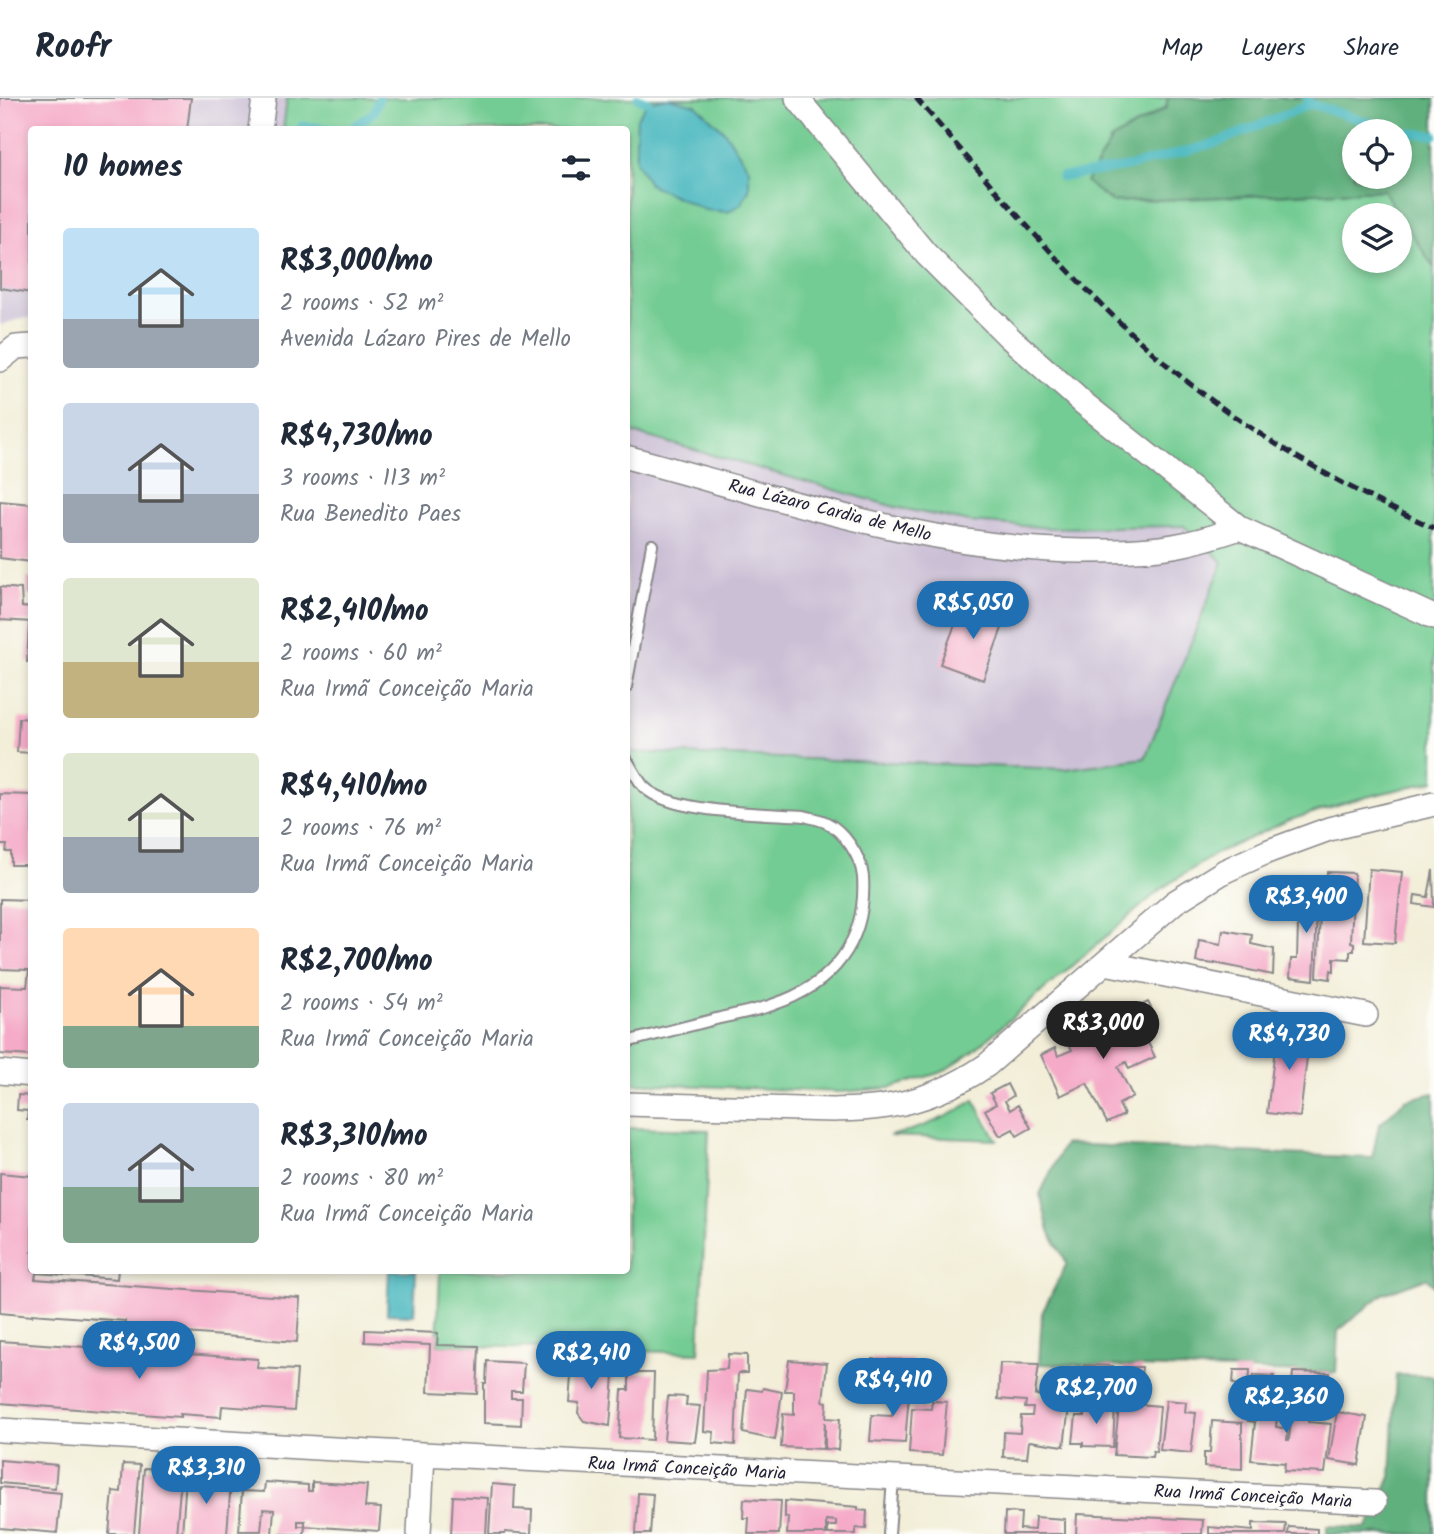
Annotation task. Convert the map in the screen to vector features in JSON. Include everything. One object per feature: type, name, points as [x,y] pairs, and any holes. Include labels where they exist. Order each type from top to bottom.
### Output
[{"type":"street","points":[[260,126],[264,98]]},
{"type":"street","points":[[797,98],[926,254],[1010,338],[1082,402],[1240,528],[1434,617]]},
{"type":"street","points":[[0,360],[16,347],[28,346]]},
{"type":"street","name":"Rua Lázaro Cardia de Mello","points":[[630,458],[902,531],[981,544],[1048,550],[1114,551],[1182,545],[1240,528]]},
{"type":"street","points":[[630,1104],[846,1111],[871,1110],[917,1101],[959,1083],[987,1065],[1175,902],[1225,871],[1269,850],[1329,830],[1434,804]]},
{"type":"street","points":[[1105,963],[1366,1015]]},
{"type":"street","points":[[0,1072],[28,1074]]},
{"type":"street","name":"Rua Irmã Conceição Maria","points":[[0,1430],[1375,1502]]},
{"type":"street","points":[[419,1534],[424,1454]]},
{"type":"lane","points":[[630,665],[652,545]]},
{"type":"lane","points":[[630,765],[645,788],[684,806],[804,816],[823,821],[836,830],[854,850],[862,872],[864,894],[857,934],[844,956],[825,976],[801,993],[772,1005],[630,1041]]},
{"type":"lane","points":[[889,1534],[892,1478]]},
{"type":"shaded area","points":[[0,98],[287,98],[283,126],[28,126],[28,318],[0,325]]},
{"type":"shaded area","points":[[630,432],[895,507],[969,522],[1050,528],[1184,526],[1223,563],[1146,758],[1065,769],[630,752]]},
{"type":"green space","points":[[287,98],[1168,98],[1166,107],[1112,139],[1087,181],[1112,202],[1384,190],[1392,203],[1342,203],[1342,273],[1412,273],[1412,234],[1434,268],[1434,781],[1350,801],[1287,821],[1217,853],[1161,889],[972,1052],[942,1072],[890,1088],[841,1092],[630,1083],[630,752],[1065,769],[1145,758],[1223,562],[1184,526],[1050,528],[969,522],[895,507],[630,432],[630,126],[284,126]]},
{"type":"green space","points":[[1168,98],[1434,98],[1434,268],[1412,234],[1412,203],[1392,203],[1383,190],[1112,202],[1086,182],[1112,139],[1166,108]]},
{"type":"green space","points":[[1434,1093],[1434,1286],[1426,1278],[1383,1294],[1338,1331],[1336,1373],[1039,1364],[1042,1313],[1067,1263],[1049,1231],[1040,1194],[1064,1144],[1372,1158],[1379,1125],[1405,1100]]},
{"type":"green space","points":[[974,1100],[997,1140],[889,1136],[933,1122]]},
{"type":"green space","points":[[630,1128],[709,1130],[699,1353],[437,1345],[440,1274],[630,1274]]},
{"type":"green space","points":[[1396,1375],[1434,1376],[1434,1534],[1327,1534],[1327,1526],[1367,1528],[1391,1477]]},
{"type":"water","points":[[668,98],[696,105],[725,132],[749,169],[749,190],[741,204],[728,212],[705,210],[649,184],[636,161],[637,118],[648,102]]},
{"type":"water","points":[[389,1274],[416,1274],[414,1315],[387,1314]]},
{"type":"building","points":[[0,98],[191,98],[188,126],[28,126],[28,292],[0,288]]},
{"type":"building","points":[[0,501],[28,504],[28,562],[0,558]]},
{"type":"building","points":[[0,587],[21,589],[22,607],[28,608],[28,622],[0,620]]},
{"type":"building","points":[[964,601],[1006,617],[983,680],[940,664]]},
{"type":"building","points":[[19,718],[28,719],[28,753],[17,752]]},
{"type":"building","points":[[0,794],[28,795],[28,865],[11,865],[11,852],[6,852],[7,845],[0,845]]},
{"type":"building","points":[[1369,869],[1402,872],[1395,943],[1364,941]]},
{"type":"building","points":[[1433,870],[1434,907],[1414,904],[1415,895],[1428,897]]},
{"type":"building","points":[[1327,872],[1354,873],[1351,942],[1354,943],[1354,951],[1350,951],[1350,959],[1334,958],[1334,971],[1331,970],[1330,979],[1317,977],[1321,894],[1326,895]]},
{"type":"building","points":[[1299,887],[1318,888],[1314,980],[1290,977],[1291,959],[1297,959]]},
{"type":"building","points":[[0,899],[28,900],[28,970],[0,969]]},
{"type":"building","points":[[1223,930],[1252,935],[1251,944],[1274,949],[1273,975],[1215,963],[1196,962],[1199,940],[1221,944]]},
{"type":"building","points":[[28,978],[28,1056],[0,1054],[0,986],[27,987]]},
{"type":"building","points":[[1148,1002],[1154,1014],[1138,1022],[1155,1057],[1129,1069],[1126,1062],[1118,1067],[1133,1097],[1119,1104],[1124,1115],[1107,1123],[1087,1083],[1060,1096],[1041,1055],[1055,1048],[1058,1056],[1072,1050],[1068,1042]]},
{"type":"building","points":[[1278,1025],[1310,1031],[1300,1117],[1267,1113]]},
{"type":"building","points":[[1007,1084],[1013,1096],[1005,1101],[1010,1110],[1018,1105],[1031,1128],[1017,1136],[1013,1129],[1000,1136],[985,1110],[996,1104],[990,1093]]},
{"type":"building","points":[[18,1095],[28,1096],[28,1111],[17,1110]]},
{"type":"building","points":[[0,1173],[28,1176],[28,1274],[36,1274],[35,1279],[300,1298],[297,1342],[124,1328],[125,1321],[0,1313]]},
{"type":"building","points":[[50,1274],[118,1274],[117,1279]]},
{"type":"building","points":[[365,1330],[438,1333],[437,1345],[479,1346],[477,1394],[428,1392],[430,1345],[365,1342]]},
{"type":"building","points":[[0,1341],[258,1359],[257,1368],[297,1370],[294,1411],[222,1406],[221,1417],[180,1414],[180,1417],[0,1403]]},
{"type":"building","points":[[573,1349],[589,1350],[588,1373],[614,1375],[610,1426],[584,1421],[578,1413],[579,1403],[569,1402]]},
{"type":"building","points":[[728,1354],[747,1355],[747,1373],[738,1373],[735,1445],[713,1443],[714,1432],[704,1431],[707,1370],[727,1369]]},
{"type":"building","points":[[872,1359],[912,1360],[910,1377],[871,1375]]},
{"type":"building","points":[[789,1360],[827,1363],[823,1401],[827,1402],[826,1418],[840,1419],[838,1450],[825,1449],[825,1422],[823,1449],[781,1447],[783,1414],[794,1415],[794,1391],[785,1391]]},
{"type":"building","points":[[487,1361],[524,1363],[522,1391],[511,1391],[511,1398],[522,1398],[521,1425],[484,1423]]},
{"type":"building","points":[[1000,1363],[1039,1364],[1035,1395],[1067,1399],[1069,1407],[1064,1446],[1029,1441],[1027,1458],[1003,1457],[1004,1432],[1020,1433],[1021,1416],[1032,1416],[1033,1408],[1025,1408],[1026,1401],[998,1399]]},
{"type":"building","points":[[1084,1365],[1113,1366],[1112,1383],[1083,1382]]},
{"type":"building","points":[[1124,1367],[1142,1367],[1140,1384],[1122,1382]]},
{"type":"building","points":[[1234,1370],[1250,1370],[1249,1386],[1233,1384]]},
{"type":"building","points":[[1293,1372],[1330,1373],[1329,1384],[1319,1383],[1318,1395],[1291,1394]]},
{"type":"building","points":[[629,1373],[654,1373],[652,1440],[619,1438],[622,1390],[629,1390]]},
{"type":"building","points":[[1254,1375],[1274,1376],[1270,1418],[1277,1418],[1276,1427],[1288,1429],[1287,1440],[1292,1414],[1308,1416],[1308,1422],[1331,1424],[1325,1473],[1284,1471],[1285,1463],[1251,1460],[1255,1422],[1248,1421]]},
{"type":"building","points":[[895,1381],[910,1382],[905,1443],[870,1441],[872,1415],[892,1416]]},
{"type":"building","points":[[1121,1387],[1139,1388],[1137,1404],[1160,1406],[1156,1452],[1153,1451],[1152,1457],[1114,1455]]},
{"type":"building","points":[[763,1388],[782,1392],[775,1440],[743,1433],[747,1389],[762,1391]]},
{"type":"building","points":[[668,1396],[687,1397],[686,1405],[700,1406],[695,1442],[664,1440]]},
{"type":"building","points":[[1166,1400],[1186,1402],[1185,1412],[1196,1413],[1191,1453],[1160,1450]]},
{"type":"building","points":[[932,1401],[947,1402],[942,1455],[909,1453],[912,1408],[931,1409]]},
{"type":"building","points":[[1085,1403],[1115,1404],[1113,1447],[1073,1443],[1076,1416],[1085,1416]]},
{"type":"building","points":[[1337,1412],[1367,1417],[1359,1465],[1329,1460]]},
{"type":"building","points":[[1212,1421],[1242,1423],[1242,1469],[1204,1467],[1204,1453],[1210,1453]]},
{"type":"building","points":[[0,1460],[57,1465],[55,1488],[0,1483]]},
{"type":"building","points":[[123,1464],[140,1465],[134,1534],[109,1534],[113,1491],[121,1492]]},
{"type":"building","points":[[160,1466],[182,1467],[176,1534],[139,1534],[144,1468],[159,1469]]},
{"type":"building","points":[[186,1477],[231,1480],[227,1534],[182,1534]]},
{"type":"building","points":[[265,1482],[308,1485],[308,1491],[312,1491],[312,1482],[367,1485],[365,1507],[381,1508],[379,1531],[305,1526],[304,1534],[272,1534],[274,1510],[263,1509],[261,1531],[239,1531],[242,1491],[264,1492]],"holes":[[[298,1521],[305,1521],[305,1526],[298,1526]]]},
{"type":"building","points":[[492,1484],[515,1486],[514,1509],[532,1510],[531,1534],[489,1534]]},
{"type":"building","points":[[0,1487],[61,1493],[57,1533],[0,1528]]},
{"type":"building","points":[[638,1493],[653,1494],[650,1534],[636,1534]]},
{"type":"building","points":[[453,1496],[488,1498],[486,1534],[451,1534]]},
{"type":"building","points":[[744,1499],[781,1501],[779,1534],[748,1534],[749,1518],[743,1518]]},
{"type":"building","points":[[785,1501],[858,1507],[858,1510],[867,1511],[866,1529],[856,1528],[856,1534],[828,1534],[828,1526],[836,1526],[836,1521],[826,1520],[826,1534],[787,1534]]},
{"type":"building","points":[[1005,1512],[1021,1513],[1020,1529],[1034,1530],[1035,1517],[1065,1519],[1065,1534],[1004,1534]]},
{"type":"building","points":[[1077,1514],[1203,1520],[1202,1534],[1076,1534]]},
{"type":"building","points":[[1253,1523],[1286,1524],[1285,1534],[1209,1534],[1209,1527],[1253,1531]]},
{"type":"building","points":[[1289,1527],[1317,1529],[1317,1534],[1288,1534]]},
{"type":"waterway","points":[[355,126],[374,112],[379,98]]},
{"type":"waterway","points":[[638,98],[648,102]]},
{"type":"waterway","points":[[1307,98],[1311,104],[1358,119]]},
{"type":"waterway","points":[[1062,177],[1127,167],[1216,143],[1311,104]]},
{"type":"waterway","points":[[1412,133],[1434,135]]},
{"type":"railway","points":[[916,98],[1068,270],[1167,365],[1230,413],[1295,456],[1434,528]]}]
